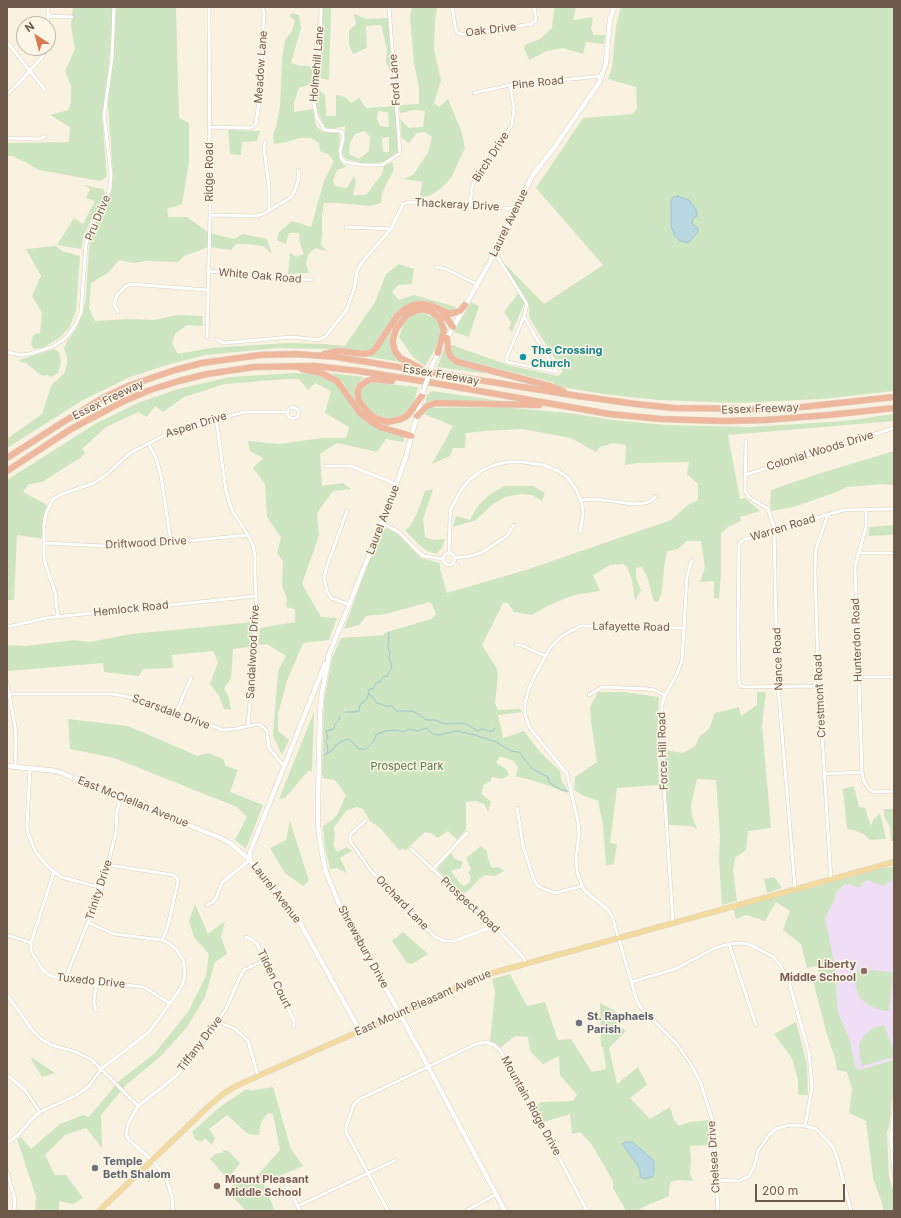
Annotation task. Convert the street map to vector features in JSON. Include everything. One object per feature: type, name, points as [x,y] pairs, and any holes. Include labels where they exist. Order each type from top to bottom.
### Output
[{"type":"highway","points":[[313,355],[339,352],[365,354],[372,352],[394,320],[405,309],[413,305],[426,304],[449,314],[453,314],[460,311],[465,305]]},
{"type":"highway","points":[[438,353],[444,330],[442,322],[438,316],[429,310],[420,309],[404,317],[393,336],[393,344],[398,354],[404,361],[418,367],[444,374]]},
{"type":"highway","points":[[441,311],[453,327]]},
{"type":"highway","points":[[447,338],[450,356],[458,362],[550,386],[578,396]]},
{"type":"highway","name":"Essex Freeway","points":[[7,458],[103,398],[128,386],[175,370],[202,363],[260,355],[313,355],[636,404],[708,409],[802,407],[894,397]]},
{"type":"highway","points":[[287,366],[321,373],[331,377],[337,381],[360,413],[366,418],[380,427],[411,436]]},
{"type":"highway","name":"Essex Freeway","points":[[7,471],[71,429],[102,412],[150,390],[207,374],[254,367],[315,366],[359,371],[560,406],[609,414],[633,416],[723,421],[765,420],[894,408]]},
{"type":"highway","points":[[423,394],[407,416],[388,422],[382,421],[371,415],[360,404],[357,394],[360,386],[373,379],[450,386]]},
{"type":"highway","points":[[417,416],[427,406],[436,404],[560,406]]},
{"type":"main road","name":"Laurel Avenue","points":[[360,1031],[300,923],[250,860],[250,852],[310,699],[350,605],[382,523],[405,460],[423,394],[438,353],[494,253],[532,176],[595,90],[602,76],[606,63],[610,19],[614,7]]},
{"type":"main road","name":"Shrewsbury Drive","points":[[328,656],[321,702],[318,821],[323,858],[328,878],[341,909],[400,1014],[505,1211]]},
{"type":"main road","points":[[310,699],[321,702]]},
{"type":"main road","name":"East McClellan Avenue","points":[[7,766],[57,771],[223,839],[250,860]]},
{"type":"main road","name":"East Mount Pleasant Avenue","points":[[99,1211],[223,1094],[236,1086],[400,1014],[477,978],[795,888],[894,862]]},
{"type":"street","points":[[48,7],[48,16]]},
{"type":"street","name":"Pru Drive","points":[[7,352],[20,355],[29,354],[52,347],[68,335],[76,324],[81,312],[86,245],[89,231],[107,198],[110,188],[111,175],[104,115],[112,58],[114,7]]},
{"type":"street","name":"Ridge Road","points":[[207,337],[210,215],[209,7]]},
{"type":"street","name":"Meadow Lane","points":[[210,127],[251,128],[256,123],[260,96],[264,12],[262,7]]},
{"type":"street","name":"Holmehill Lane","points":[[321,7],[320,47],[313,100],[314,111],[318,121],[326,130],[340,131],[343,133],[340,151],[341,158],[344,162],[364,165],[382,164],[400,153]]},
{"type":"street","name":"Ford Lane","points":[[389,7],[400,153]]},
{"type":"street","name":"Oak Drive","points":[[452,7],[456,31],[464,35],[531,24],[536,20],[534,7]]},
{"type":"street","points":[[56,16],[72,17]]},
{"type":"street","points":[[7,42],[45,90]]},
{"type":"street","points":[[7,94],[43,56]]},
{"type":"street","name":"Pine Road","points":[[474,93],[510,85],[602,76]]},
{"type":"street","name":"Birch Drive","points":[[470,205],[472,187],[475,179],[512,125],[514,108],[510,85]]},
{"type":"street","points":[[7,138],[40,139],[45,136]]},
{"type":"street","points":[[265,142],[264,148],[270,187],[269,210]]},
{"type":"street","points":[[210,215],[256,216],[269,210],[290,198],[294,193],[299,178],[298,170]]},
{"type":"street","name":"Thackeray Drive","points":[[216,339],[223,343],[292,337],[319,340],[323,339],[347,309],[354,289],[357,271],[362,262],[391,229],[402,206],[406,203],[470,205],[516,209]]},
{"type":"street","points":[[346,227],[391,229]]},
{"type":"street","points":[[494,253],[527,304],[524,316],[506,360],[507,362],[557,372],[524,316]]},
{"type":"street","points":[[436,267],[446,269],[476,284]]},
{"type":"street","name":"White Oak Road","points":[[208,271],[311,280]]},
{"type":"street","points":[[118,312],[114,304],[117,295],[130,284],[208,290]]},
{"type":"street","name":"Aspen Drive","points":[[58,617],[55,592],[45,563],[44,543],[46,513],[52,499],[98,481],[130,453],[171,432],[216,418],[244,412],[288,412]]},
{"type":"street","name":"Sandalwood Drive","points":[[216,418],[226,491],[233,512],[248,534],[255,555],[257,612],[256,638],[248,726]]},
{"type":"street","name":"Colonial Woods Drive","points":[[745,475],[894,428]]},
{"type":"street","name":"Nance Road","points":[[746,441],[746,491],[749,497],[768,509],[771,515],[774,531],[779,687],[795,888]]},
{"type":"street","points":[[148,443],[156,458],[161,476],[171,543]]},
{"type":"street","points":[[449,553],[450,518],[457,496],[465,484],[476,475],[494,465],[508,462],[544,465],[554,468],[563,474],[576,489],[581,500],[583,515],[580,532]]},
{"type":"street","points":[[326,466],[351,466],[396,484]]},
{"type":"street","points":[[581,500],[595,499],[633,504],[646,503],[656,496]]},
{"type":"street","name":"Warren Road","points":[[779,687],[744,687],[739,683],[739,544],[744,540],[843,510],[894,509]]},
{"type":"street","name":"Hunterdon Road","points":[[862,772],[855,566],[866,526],[866,510]]},
{"type":"street","points":[[347,511],[324,578],[327,591],[331,598],[350,605]]},
{"type":"street","name":"Crestmont Road","points":[[828,514],[816,549],[815,558],[819,686],[830,880]]},
{"type":"street","points":[[382,523],[399,532],[416,550],[424,556],[443,559]]},
{"type":"street","points":[[455,558],[471,556],[481,552],[507,536],[514,525]]},
{"type":"street","name":"Driftwood Drive","points":[[44,543],[126,547],[248,534]]},
{"type":"street","points":[[449,553],[455,558]]},
{"type":"street","points":[[449,553],[444,554],[443,559],[445,564],[449,565],[453,563],[455,558]]},
{"type":"street","points":[[858,553],[894,553]]},
{"type":"street","name":"Force Hill Road","points":[[673,923],[662,756],[662,705],[665,695],[676,676],[682,661],[688,576],[692,560]]},
{"type":"street","name":"Hemlock Road","points":[[7,627],[46,618],[256,596]]},
{"type":"street","name":"Lafayette Road","points":[[619,938],[612,916],[608,910],[585,891],[582,886],[577,870],[576,860],[579,833],[578,822],[567,774],[530,728],[525,715],[525,703],[528,691],[550,648],[562,636],[581,626],[684,628]]},
{"type":"street","points":[[516,645],[521,645],[545,656]]},
{"type":"street","points":[[858,677],[894,677]]},
{"type":"street","points":[[176,713],[191,678]]},
{"type":"street","points":[[7,683],[15,726],[15,767]]},
{"type":"street","points":[[779,687],[819,686]]},
{"type":"street","points":[[589,695],[602,687],[648,689],[665,695]]},
{"type":"street","name":"Scarsdale Drive","points":[[8,694],[112,694],[139,699],[223,730],[258,724],[265,729],[269,748],[284,766]]},
{"type":"street","points":[[30,768],[27,814],[28,834],[35,851],[54,872],[70,880],[102,888]]},
{"type":"street","points":[[824,774],[862,772],[864,782],[869,789],[874,792],[894,791]]},
{"type":"street","name":"Trinity Drive","points":[[65,979],[102,888],[116,832],[117,811],[121,797]]},
{"type":"street","points":[[517,808],[523,846],[534,880],[538,886],[556,893],[582,886]]},
{"type":"street","name":"Orchard Lane","points":[[366,820],[350,835],[349,839],[351,844],[371,871],[435,937],[445,941],[454,941],[494,926]]},
{"type":"street","points":[[432,870],[467,833]]},
{"type":"street","name":"Prospect Road","points":[[411,849],[494,926],[526,963]]},
{"type":"street","points":[[208,905],[216,898],[222,883],[250,860]]},
{"type":"street","points":[[108,865],[173,875],[177,878],[178,881],[168,926],[162,940]]},
{"type":"street","points":[[7,935],[31,943],[54,872]]},
{"type":"street","points":[[7,1143],[20,1134],[32,1119],[40,1112],[85,1090],[101,1069],[149,1032],[182,986],[185,976],[183,960],[176,949],[168,943],[162,940],[114,934],[88,923]]},
{"type":"street","name":"Tilden Court","points":[[246,937],[257,944],[294,1021],[294,1027]]},
{"type":"street","name":"Chelsea Drive","points":[[619,938],[637,1001],[641,1008],[677,1044],[700,1081],[713,1122],[718,1211]]},
{"type":"street","name":"Tuxedo Drive","points":[[31,943],[33,956],[42,969],[52,977],[96,983],[144,987],[169,1003]]},
{"type":"street","points":[[631,982],[675,969],[715,948],[729,944],[747,944],[766,952],[780,964],[788,979],[809,1053],[812,1088],[805,1126]]},
{"type":"street","points":[[729,944],[756,1025]]},
{"type":"street","name":"Tiffany Drive","points":[[152,1160],[145,1153],[134,1146],[126,1134],[128,1124],[138,1106],[175,1077],[194,1055],[219,1022],[244,970],[264,960]]},
{"type":"street","points":[[96,983],[94,1003],[96,1010]]},
{"type":"street","points":[[7,996],[33,1032],[40,1038],[51,1045],[82,1055],[92,1060],[138,1106]]},
{"type":"street","points":[[219,1022],[235,1029],[248,1041],[258,1076]]},
{"type":"street","name":"Mountain Ridge Drive","points":[[388,1211],[346,1132],[346,1127],[354,1104],[360,1099],[481,1042],[490,1043],[499,1049],[550,1139],[586,1211]]},
{"type":"street","points":[[7,1075],[25,1090],[40,1112]]},
{"type":"street","points":[[894,1108],[891,1139],[894,1175]]},
{"type":"street","points":[[716,1180],[739,1181],[749,1176],[754,1168],[758,1151],[768,1135],[776,1129],[785,1126],[805,1126],[820,1133],[832,1147],[838,1161],[851,1211]]},
{"type":"street","points":[[152,1160],[167,1181],[172,1197],[172,1211]]},
{"type":"street","points":[[298,1206],[396,1160]]},
{"type":"street","points":[[7,1172],[15,1200],[14,1211]]},
{"type":"street","points":[[286,1183],[300,1211]]},
{"type":"street","points":[[466,1211],[496,1194]]},
{"type":"shaded area","name":"Liberty Middle School","points":[[894,878],[894,1060],[859,1070],[855,1065],[850,1041],[838,1012],[835,966],[825,918],[834,901],[836,893],[845,884],[860,887],[863,882],[867,880],[885,883]]},
{"type":"green space","points":[[73,7],[112,7],[112,29],[108,74],[102,115],[107,177],[100,181],[39,170],[12,156],[7,156],[7,143],[69,142],[70,127],[50,115],[68,110],[71,103],[71,86],[65,71],[75,49],[71,26]]},
{"type":"green space","points":[[116,7],[176,7],[179,118],[189,123],[189,162],[182,204],[167,209],[168,217],[187,217],[209,233],[234,239],[243,234],[267,239],[272,254],[263,246],[236,244],[231,250],[209,247],[184,256],[178,262],[146,261],[133,263],[119,260],[109,272],[91,283],[89,308],[95,321],[129,319],[154,320],[177,315],[202,316],[203,326],[187,325],[175,334],[172,343],[178,354],[210,348],[288,343],[345,346],[375,302],[386,274],[399,264],[414,269],[412,284],[398,285],[392,292],[399,300],[414,295],[456,307],[453,312],[407,305],[375,346],[363,353],[329,349],[277,348],[206,355],[170,364],[130,377],[83,400],[7,448],[7,439],[42,414],[52,384],[65,372],[67,357],[64,348],[76,329],[83,313],[86,297],[89,247],[94,225],[111,193],[113,176],[108,105]]},
{"type":"green space","points":[[323,7],[331,8],[329,80],[319,78]]},
{"type":"green space","points":[[412,7],[437,7],[434,49],[441,80],[434,103],[439,107],[448,99],[462,133],[465,148],[451,178],[430,196],[420,197],[422,182],[404,179],[413,175],[428,153],[432,137],[425,132],[417,133],[409,143],[402,138],[400,119],[409,128],[423,127],[425,111],[414,110],[400,113],[399,105],[419,104],[419,87],[414,63],[410,16]]},
{"type":"green space","points":[[554,7],[576,7],[573,20],[593,17],[591,29],[594,35],[605,35],[604,44],[586,42],[583,54],[563,48],[547,51],[529,60],[524,48],[525,45],[540,39],[552,28]]},
{"type":"green space","points":[[621,7],[894,7],[894,391],[822,399],[738,403],[658,400],[603,394],[555,386],[553,382],[454,358],[450,348],[452,345],[508,365],[558,376],[563,372],[529,317],[529,305],[524,304],[512,332],[509,329],[511,322],[504,312],[520,291],[499,258],[544,304],[603,265],[536,188],[583,118],[633,114],[637,108],[636,87],[608,79],[612,67],[616,27]]},
{"type":"green space","points":[[293,13],[299,15],[301,28],[291,63],[301,66],[314,66],[311,84],[299,88],[294,103],[294,112],[313,109],[316,126],[323,132],[339,133],[340,138],[338,152],[340,160],[346,167],[337,170],[333,181],[335,186],[347,188],[354,176],[356,181],[353,195],[366,195],[382,174],[384,166],[392,162],[394,169],[382,193],[381,203],[371,206],[324,203],[321,245],[328,252],[315,248],[308,255],[306,264],[309,273],[288,274],[290,253],[296,257],[304,254],[300,244],[299,233],[289,233],[286,244],[277,240],[279,232],[292,221],[311,227],[324,181],[334,161],[328,154],[320,151],[319,143],[311,138],[299,138],[274,144],[273,135],[280,107],[282,59],[285,40],[292,31],[295,21],[289,15]]},
{"type":"green space","points":[[354,14],[367,19],[389,18],[392,72],[390,71],[386,62],[387,50],[381,25],[366,26],[367,48],[353,54],[349,45],[349,30],[356,24]]},
{"type":"green space","points":[[316,87],[325,95],[326,116],[336,116],[336,95],[345,97],[351,103],[359,98],[366,108],[386,107],[396,104],[399,152],[385,162],[367,164],[345,159],[342,152],[345,137],[345,126],[333,129],[324,127],[316,106]],"holes":[[[378,111],[388,112],[389,127],[380,126],[377,119]],[[365,131],[370,137],[369,151],[359,159],[349,154],[350,143],[355,134]],[[389,137],[389,152],[383,152],[382,138]]]},
{"type":"green space","points":[[228,130],[260,131],[257,141],[242,142],[241,155],[230,154]]},
{"type":"green space","points":[[84,185],[103,189],[105,193],[100,207],[91,220],[84,235],[81,249],[57,245],[74,218],[83,224],[95,201],[86,198],[90,189]]},
{"type":"green space","points":[[56,246],[62,251],[80,256],[76,311],[69,328],[58,339],[44,347],[34,349],[31,345],[33,335],[40,333],[42,313],[32,296],[41,276],[26,249]]},
{"type":"green space","points":[[471,302],[479,306],[469,337],[454,332]]},
{"type":"green space","points":[[424,313],[435,318],[441,330],[435,349],[425,366],[412,356],[399,337],[404,324],[413,314]]},
{"type":"green space","points":[[391,328],[392,349],[400,362],[364,356],[377,352]]},
{"type":"green space","points":[[54,349],[59,352],[61,363],[58,373],[51,377],[48,375],[42,376],[26,363],[20,362],[19,360]]},
{"type":"green space","points":[[444,350],[451,362],[488,374],[437,367]]},
{"type":"green space","points":[[294,373],[316,374],[337,384],[356,413],[372,426],[405,436],[403,442],[386,439],[377,452],[337,443],[320,454],[322,486],[343,483],[351,489],[333,491],[317,513],[319,535],[302,584],[321,617],[337,618],[329,640],[303,643],[287,681],[278,714],[278,731],[289,740],[282,755],[273,736],[278,671],[286,656],[267,644],[258,645],[260,628],[295,622],[295,609],[286,607],[287,599],[282,586],[283,561],[277,553],[281,537],[267,517],[265,484],[253,468],[263,458],[250,451],[248,441],[279,444],[322,438],[346,438],[349,427],[325,413],[331,391],[315,383],[308,390],[299,379],[225,384],[184,397],[163,412],[155,406],[147,417],[138,412],[106,427],[82,449],[85,453],[80,458],[42,482],[29,484],[23,492],[47,505],[45,539],[17,535],[14,600],[7,600],[7,480],[95,424],[138,403],[178,389],[231,377]]},
{"type":"green space","points":[[331,373],[364,377],[356,386],[354,400],[342,381]]},
{"type":"green space","points":[[368,382],[418,387],[415,399],[407,412],[390,419],[382,418],[372,412],[362,402],[360,392],[363,386]]},
{"type":"green space","points":[[432,391],[501,401],[437,401],[425,405],[427,395]]},
{"type":"green space","name":"Prospect Park","points":[[501,407],[569,413],[613,420],[666,425],[751,427],[844,421],[894,414],[894,421],[728,435],[740,499],[745,498],[760,511],[740,517],[741,521],[728,527],[721,533],[721,575],[719,599],[714,598],[714,581],[700,582],[705,567],[701,541],[687,541],[678,549],[667,551],[662,592],[658,602],[654,602],[648,579],[642,567],[636,568],[636,578],[641,590],[635,601],[632,580],[627,567],[623,564],[610,565],[593,575],[600,591],[574,595],[547,606],[532,615],[514,612],[508,603],[503,603],[482,645],[497,669],[498,676],[495,703],[498,710],[520,709],[522,712],[498,715],[503,738],[524,731],[540,752],[560,771],[562,782],[566,786],[568,793],[516,776],[518,767],[513,761],[500,756],[496,763],[506,769],[509,775],[502,779],[492,777],[490,782],[483,785],[482,794],[491,802],[488,812],[484,804],[476,801],[466,802],[466,830],[457,840],[448,831],[438,838],[431,833],[425,832],[405,851],[403,848],[400,851],[379,827],[370,821],[363,809],[357,807],[347,810],[334,827],[335,836],[333,845],[337,852],[347,847],[352,851],[340,858],[347,873],[337,868],[330,869],[325,848],[323,826],[337,815],[346,795],[334,780],[323,778],[322,773],[324,700],[332,658],[341,638],[384,635],[384,633],[431,619],[436,614],[432,604],[429,602],[386,614],[366,616],[359,625],[344,629],[378,536],[386,528],[399,535],[421,558],[440,563],[440,569],[447,593],[529,569],[671,520],[688,505],[698,500],[698,484],[687,474],[689,462],[638,463],[625,465],[626,445],[613,443],[600,447],[596,452],[571,438],[522,429],[466,433],[465,448],[453,448],[450,456],[432,464],[453,426],[424,414],[428,408]]},
{"type":"green space","points":[[894,451],[894,485],[882,484],[847,487],[793,507],[771,511],[771,490]]},
{"type":"green space","points":[[505,486],[533,486],[545,493],[542,501],[532,495],[520,494],[505,497],[493,504],[476,520],[453,527],[456,516],[470,520],[477,507],[490,494]]},
{"type":"green space","points":[[433,489],[423,519],[425,537],[434,540],[445,539],[442,548],[436,554],[427,551],[405,530],[410,526],[417,513],[425,491]]},
{"type":"green space","points":[[894,525],[894,535],[868,536],[870,527]]},
{"type":"green space","points":[[253,622],[251,647],[233,649],[231,679],[224,688],[229,698],[231,710],[224,709],[219,696],[210,684],[218,662],[213,651],[172,655],[173,668],[143,669],[139,676],[104,672],[103,663],[8,671],[7,669],[7,645],[26,646],[74,640],[89,642],[132,634]]},
{"type":"green space","points":[[598,692],[624,692],[659,697],[657,741],[659,785],[617,788],[610,843],[617,844],[614,864],[606,865],[603,825],[598,801],[584,796],[574,790],[575,777],[597,762],[590,707]]},
{"type":"green space","points":[[757,692],[766,692],[762,725],[771,828],[748,831],[746,850],[735,858],[733,870],[737,901],[722,905],[719,860],[720,836],[716,780],[697,779],[691,805],[692,816],[697,829],[691,826],[667,825],[665,750],[683,753],[695,746],[700,736],[709,729],[715,713],[739,707],[741,716],[757,705]]},
{"type":"green space","points":[[314,712],[312,771],[308,771],[285,798],[279,799]]},
{"type":"green space","points":[[68,719],[128,726],[198,756],[208,753],[223,759],[226,766],[238,770],[230,792],[263,805],[246,849],[235,840],[247,817],[237,807],[114,758],[70,749]]},
{"type":"green space","points":[[854,786],[859,807],[865,808],[871,826],[873,820],[880,813],[886,839],[870,840],[865,835],[854,830],[847,829],[843,789]]},
{"type":"green space","points":[[884,809],[894,809],[894,841],[891,841],[890,827],[884,816]]},
{"type":"green space","points":[[290,821],[309,881],[303,886],[285,873],[270,848],[286,840]]},
{"type":"green space","points":[[481,846],[487,851],[488,859],[492,868],[499,867],[504,871],[495,876],[485,875],[462,895],[437,869],[451,853],[455,859],[463,862],[461,868],[451,871],[464,886],[470,882],[471,877],[468,873],[471,869],[466,858]]},
{"type":"green space","points":[[894,867],[894,878],[883,886],[867,880],[863,882],[860,888],[845,884],[836,893],[834,901],[825,918],[835,966],[838,1012],[850,1041],[855,1065],[859,1070],[894,1060],[894,1084],[889,1128],[887,1131],[889,1177],[894,1192],[894,1211],[883,1211],[883,1206],[873,1178],[866,1121],[849,1113],[852,1088],[847,1072],[837,1070],[835,1058],[827,1035],[812,977],[819,974],[817,966],[807,968],[801,944],[783,930],[790,911],[776,902],[765,921],[746,915],[736,919],[733,908],[882,868]]},
{"type":"green space","points":[[774,877],[782,888],[767,893],[764,879]]},
{"type":"green space","points":[[195,904],[208,934],[225,921],[221,937],[227,954],[215,962],[205,997],[187,1027],[162,1055],[126,1085],[101,1115],[102,1148],[86,1128],[65,1135],[45,1155],[55,1175],[66,1175],[83,1198],[73,1204],[59,1201],[59,1211],[35,1211],[36,1197],[17,1139],[21,1137],[31,1149],[60,1124],[83,1115],[89,1117],[118,1082],[155,1053],[188,1012],[206,976],[209,954],[194,937],[189,921]]},
{"type":"green space","points":[[403,932],[428,954],[412,964],[407,963],[392,941]]},
{"type":"green space","points":[[858,969],[891,972],[893,974],[889,1011],[880,1010],[870,1006],[858,995],[855,983]]},
{"type":"green space","points":[[510,974],[527,1006],[545,1002],[558,1040],[571,1039],[592,1072],[606,1069],[603,1047],[601,1046],[600,1003],[615,1011],[617,1025],[626,1031],[609,1048],[617,1084],[638,1067],[647,1085],[630,1098],[650,1119],[670,1107],[674,1120],[679,1126],[690,1122],[709,1120],[711,1145],[690,1146],[690,1173],[693,1181],[679,1180],[670,1182],[669,1196],[641,1208],[639,1211],[626,1211],[613,1188],[613,1181],[592,1145],[580,1132],[572,1134],[570,1114],[541,1123],[533,1108],[541,1102],[573,1101],[577,1095],[560,1075],[559,1056],[543,1064],[530,1051],[528,1037],[515,1036],[500,1048],[490,1042],[495,992],[492,979]],"holes":[[[624,1147],[652,1177],[640,1170]]]},
{"type":"green space","points":[[796,1022],[807,1065],[808,1095],[798,1095],[798,1080],[792,1058],[774,1034]]},
{"type":"green space","points":[[884,1025],[894,1052],[894,1057],[862,1066],[859,1044],[865,1035],[873,1028]]},
{"type":"green space","points":[[31,1057],[55,1073],[42,1077]]},
{"type":"green space","points":[[273,1087],[291,1149],[303,1166],[263,1183],[275,1211],[246,1211],[227,1191],[233,1185],[210,1159],[215,1154],[222,1153],[224,1150],[228,1151],[240,1163],[230,1176],[237,1180],[255,1178],[280,1150],[273,1114],[268,1113],[261,1122],[259,1135],[248,1134],[227,1115],[209,1129],[215,1138],[212,1145],[205,1138],[201,1142],[195,1139],[192,1132],[220,1107],[245,1090],[248,1089],[250,1091]]},
{"type":"water","points":[[678,196],[689,200],[696,209],[697,215],[696,217],[693,217],[692,224],[697,227],[698,232],[688,243],[680,241],[675,236],[671,226],[671,201],[673,197]]},
{"type":"water","points":[[633,1142],[654,1161],[654,1174],[652,1177],[644,1179],[640,1177],[640,1170],[622,1144]]},
{"type":"waterway","points":[[346,712],[359,711],[360,705],[367,699],[369,692],[368,690],[374,688],[375,684],[380,682],[384,676],[386,677],[392,668],[388,648],[389,632]]},
{"type":"waterway","points":[[368,694],[371,695],[377,703],[392,706],[396,711],[413,711],[427,720],[436,720],[444,724],[464,723],[478,731],[482,729],[493,731],[495,728]]},
{"type":"waterway","points":[[327,753],[328,749],[326,741],[328,738],[326,731],[334,729],[334,725],[339,720],[340,716]]},
{"type":"waterway","points":[[324,755],[331,751],[337,744],[349,739],[359,749],[366,749],[374,741],[376,735],[385,731],[396,730],[404,732],[409,729],[418,731],[426,728],[433,734],[438,735],[457,731],[496,742],[511,751],[518,752],[533,769],[548,777],[549,782],[561,790],[568,791]]},
{"type":"place","name":"The Crossing Church","points":[[523,357]]},
{"type":"place","name":"Liberty Middle School","points":[[864,971]]},
{"type":"place","name":"St. Raphaels Parish","points":[[579,1023]]},
{"type":"place","name":"Temple Beth Shalom","points":[[95,1168]]},
{"type":"place","name":"Mount Pleasant Middle School","points":[[217,1186]]}]
